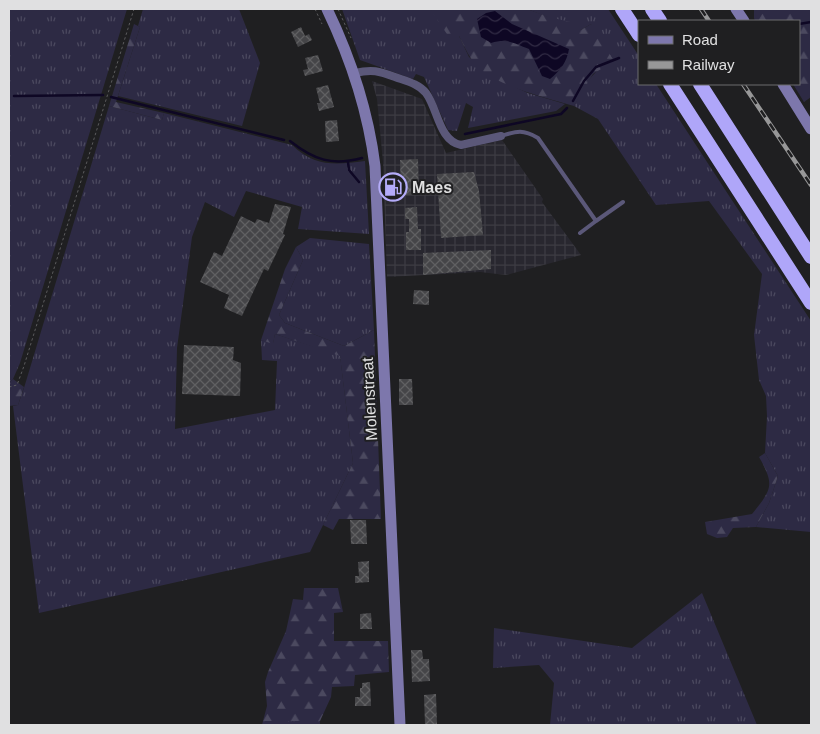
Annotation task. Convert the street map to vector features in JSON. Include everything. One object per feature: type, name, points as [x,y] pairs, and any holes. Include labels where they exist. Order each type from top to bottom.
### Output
[{"type":"highway","points":[[622,9],[638,33]]},
{"type":"highway","points":[[652,9],[659,20]]},
{"type":"highway","points":[[671,85],[811,303]]},
{"type":"highway","points":[[701,85],[811,257]]},
{"type":"main road","name":"Molenstraat","points":[[327,9],[340,35],[354,73],[370,132],[375,175],[400,725]]},
{"type":"main road","points":[[736,9],[743,20]]},
{"type":"main road","points":[[784,85],[811,129]]},
{"type":"street","points":[[354,73],[367,70],[380,71],[419,87],[426,93],[446,134],[455,144],[461,145],[501,136]]},
{"type":"lane","points":[[501,136],[517,131],[528,132],[538,138],[596,222]]},
{"type":"lane","points":[[580,233],[623,202]]},
{"type":"path","points":[[9,387],[16,385],[24,366],[134,9]]},
{"type":"path","points":[[315,9],[325,29]]},
{"type":"shaded area","points":[[372,81],[422,99],[446,153],[502,140],[543,199],[542,202],[581,255],[506,275],[480,272],[387,277],[383,162],[377,99]]},
{"type":"green space","points":[[9,9],[127,9],[20,363],[13,379],[9,383]]},
{"type":"green space","points":[[143,9],[239,9],[260,63],[242,126],[118,96],[140,27],[138,26]]},
{"type":"green space","points":[[342,9],[430,9],[459,36],[469,57],[501,81],[528,93],[565,104],[556,111],[468,128],[473,107],[466,103],[457,131],[448,130],[424,77],[416,74],[413,79],[360,60]]},
{"type":"green space","points":[[430,9],[527,9],[549,17],[575,23],[581,30],[591,24],[614,61],[593,74],[574,106],[512,87],[480,69],[473,62],[459,36],[451,40]]},
{"type":"green space","points":[[527,9],[608,9],[638,54],[638,85],[657,85],[811,321],[811,532],[756,527],[769,503],[778,476],[765,453],[766,396],[759,380],[754,335],[762,274],[709,201],[656,205],[598,119],[574,106],[589,80],[602,67],[591,24],[581,30]]},
{"type":"green space","points":[[754,9],[811,9],[811,97],[804,102],[794,85],[800,85],[800,20],[755,20]]},
{"type":"green space","points":[[134,24],[140,27],[116,102],[164,113],[162,120],[109,106]]},
{"type":"green space","points":[[109,106],[162,120],[164,113],[292,145],[309,157],[326,163],[365,161],[369,234],[298,229],[302,207],[246,191],[234,217],[205,202],[192,237],[177,348],[175,429],[275,410],[277,361],[262,360],[261,340],[273,343],[275,334],[340,355],[353,463],[310,552],[39,613],[13,406],[18,405],[24,388]]},
{"type":"green space","points":[[310,238],[369,244],[374,330],[344,346],[285,323],[279,315],[303,260],[296,247]]},
{"type":"green space","points":[[296,247],[303,260],[279,315],[285,323],[344,346],[374,330],[381,519],[339,519],[333,530],[323,525],[353,463],[340,356],[275,334],[273,344],[261,340],[285,269]]},
{"type":"green space","points":[[13,379],[24,387],[18,405],[9,406],[9,383]]},
{"type":"green space","points":[[765,453],[778,476],[769,503],[756,527],[733,528],[727,537],[717,538],[707,534],[705,522],[752,514],[764,498],[769,487],[769,481],[759,457]]},
{"type":"green space","points":[[304,588],[338,588],[343,612],[334,613],[334,641],[388,641],[389,672],[355,675],[354,686],[332,687],[331,697],[320,721],[263,721],[267,706],[265,682],[268,672],[286,631],[293,599],[303,600]]},
{"type":"green space","points":[[702,593],[757,725],[550,725],[554,683],[539,665],[493,668],[494,628],[632,648]]},
{"type":"green space","points":[[263,721],[320,721],[320,725],[262,725]]},
{"type":"water","points":[[495,11],[512,24],[569,49],[565,62],[554,76],[550,79],[542,76],[529,49],[506,41],[491,43],[481,37],[477,19],[486,13]]},
{"type":"building","points":[[301,27],[305,36],[309,34],[312,40],[298,47],[291,32]]},
{"type":"building","points":[[318,55],[323,71],[305,76],[303,70],[308,69],[305,58]]},
{"type":"building","points":[[328,85],[334,107],[319,111],[317,103],[320,103],[316,88]]},
{"type":"building","points":[[337,120],[339,141],[326,142],[325,121]]},
{"type":"building","points":[[418,159],[419,195],[401,195],[400,160]]},
{"type":"building","points":[[474,172],[479,191],[483,235],[441,238],[437,174]]},
{"type":"building","points":[[275,204],[291,207],[283,234],[285,235],[268,271],[264,269],[242,316],[224,308],[229,295],[200,282],[214,252],[222,256],[241,216],[255,223],[257,219],[269,223]]},
{"type":"building","points":[[417,207],[418,229],[421,229],[421,250],[406,250],[406,232],[409,232],[409,219],[405,219],[405,208]]},
{"type":"building","points":[[491,250],[491,269],[423,275],[423,253]]},
{"type":"building","points":[[414,290],[429,291],[429,305],[413,304]]},
{"type":"building","points":[[184,345],[234,347],[233,360],[241,363],[240,396],[182,394]]},
{"type":"building","points":[[399,379],[412,379],[413,405],[399,405]]},
{"type":"building","points":[[350,520],[366,520],[367,544],[351,544]]},
{"type":"building","points":[[369,561],[369,582],[355,583],[355,576],[359,576],[358,562]]},
{"type":"building","points":[[371,613],[372,629],[360,629],[360,614]]},
{"type":"building","points":[[411,650],[422,650],[423,659],[429,659],[430,681],[412,682]]},
{"type":"building","points":[[370,682],[371,706],[355,706],[355,697],[360,697],[362,683]]},
{"type":"building","points":[[436,694],[437,725],[425,725],[424,695]]},
{"type":"waterway","points":[[800,24],[811,22]]},
{"type":"waterway","points":[[573,101],[584,81],[596,67],[619,58]]},
{"type":"waterway","points":[[14,96],[103,95]]},
{"type":"waterway","points":[[111,97],[284,140]]},
{"type":"waterway","points":[[465,134],[561,114],[567,108]]},
{"type":"waterway","points":[[290,141],[307,153],[324,160],[341,161],[362,158]]},
{"type":"waterway","points":[[348,162],[349,170],[359,182]]},
{"type":"railway","points":[[701,9],[708,20]]},
{"type":"railway","points":[[744,85],[811,185]]},
{"type":"place","name":"Maes","points":[[393,187]]}]
